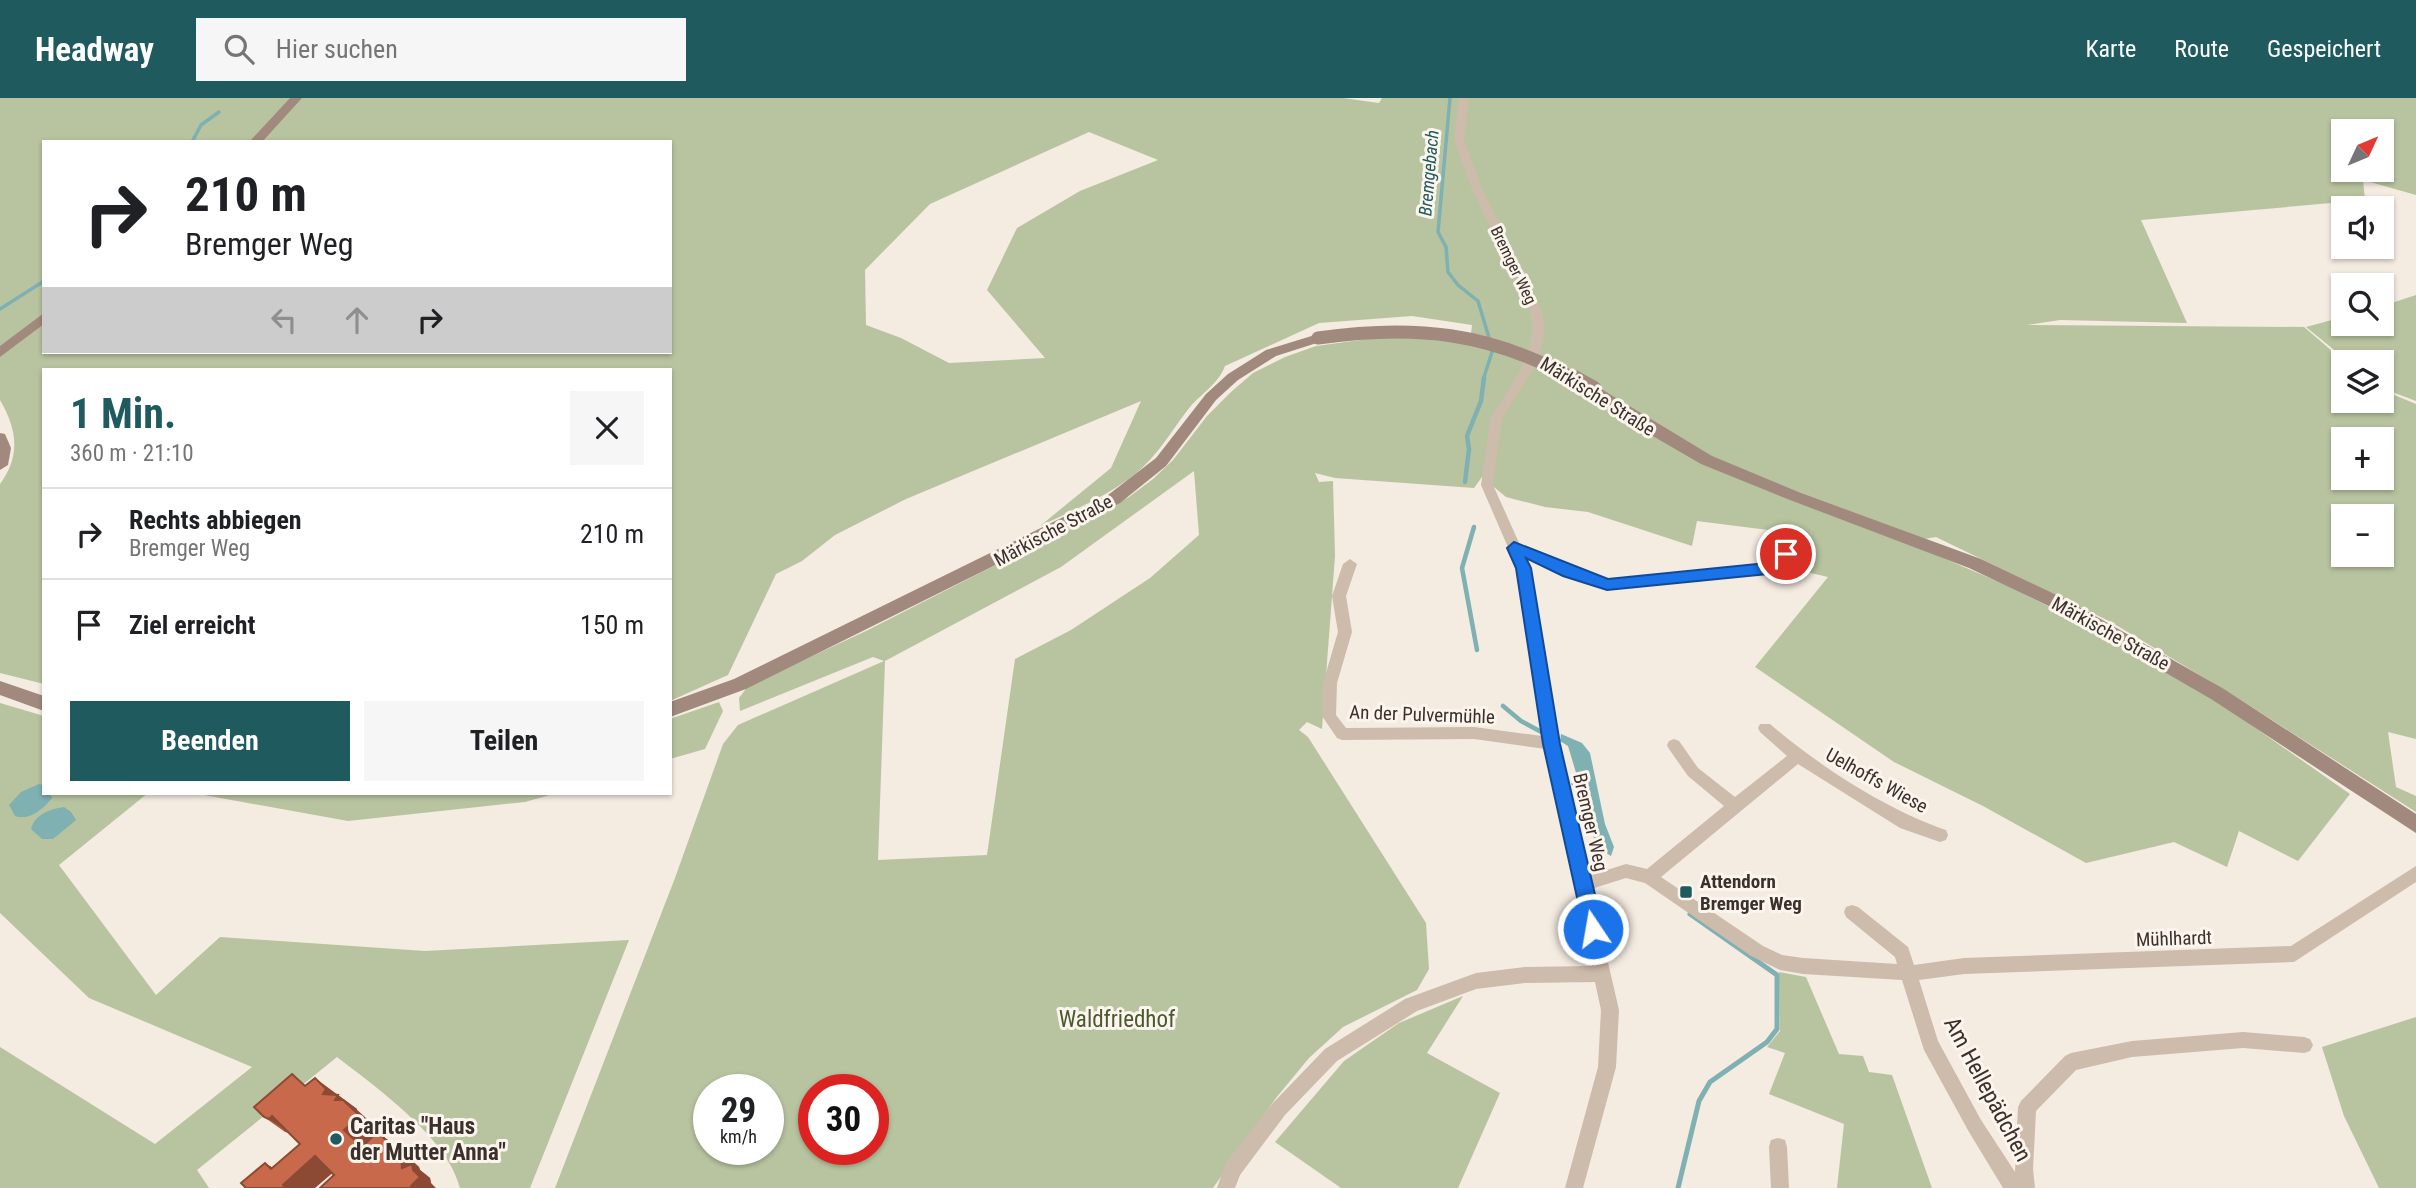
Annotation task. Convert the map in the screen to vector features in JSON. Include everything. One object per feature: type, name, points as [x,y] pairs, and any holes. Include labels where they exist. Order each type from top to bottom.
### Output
[{"type":"main road","points":[[257,140],[296,98]]},
{"type":"main road","points":[[0,352],[42,319]]},
{"type":"main road","name":"Märkische Straße","points":[[672,709],[740,684],[1114,499],[1161,462],[1211,397],[1233,377],[1271,353],[1318,338],[1392,328],[1452,333],[1522,352],[1550,363],[1665,438],[1722,467],[1868,521],[2007,578],[2101,625],[2216,693],[2416,825]]},
{"type":"main road","points":[[0,438],[3,448],[0,465]]},
{"type":"main road","points":[[0,688],[42,703]]},
{"type":"street","name":"Bremger Weg","points":[[1464,98],[1460,117],[1460,140],[1477,189],[1536,311],[1539,329],[1526,371],[1496,419],[1488,485],[1524,568],[1551,737],[1610,1010],[1607,1067],[1574,1188]]},
{"type":"street","points":[[1514,548],[1607,585],[1768,569],[1782,563],[1786,554],[1767,553]]},
{"type":"street","name":"An der Pulvermühle","points":[[1350,564],[1339,596],[1345,632],[1330,684],[1329,716],[1342,734],[1551,737]]},
{"type":"street","name":"Uelhoffs Wiese","points":[[1765,728],[1797,756],[1906,822],[1940,835]]},
{"type":"street","points":[[1674,745],[1693,772],[1736,807]]},
{"type":"street","name":"Uelhoffs Wiese","points":[[1649,877],[1797,756]]},
{"type":"street","name":"Mühlhardt","points":[[1584,884],[1626,871],[1649,877],[1757,951],[1780,962],[1909,973],[1964,966],[2294,954],[2416,873]]},
{"type":"street","points":[[1853,912],[1902,952],[1909,973]]},
{"type":"street","name":"Am Hellepädchen","points":[[1909,973],[1930,1044],[1975,1126],[2014,1188]]},
{"type":"street","points":[[1226,1188],[1233,1169],[1279,1109],[1331,1055],[1411,1005],[1476,981],[1525,975],[1603,974]]},
{"type":"street","name":"Am Hellepädchen","points":[[2026,1188],[2024,1169],[2027,1107],[2071,1062],[2132,1049],[2243,1040],[2304,1045]]},
{"type":"street","points":[[1778,1147],[1780,1188]]},
{"type":"green space","name":"Waldfriedhof","points":[[0,98],[1343,98],[1379,103],[1382,98],[2416,98],[2416,195],[2370,182],[2394,182],[2394,119],[2331,119],[2331,182],[2363,182],[2365,196],[2331,196],[2331,203],[2141,220],[2187,323],[2060,320],[2027,325],[2304,327],[2331,350],[2331,413],[2394,413],[2394,395],[2416,404],[2416,739],[2388,732],[2396,787],[2416,796],[2416,812],[2233,695],[2111,622],[1936,537],[1906,542],[2008,586],[2107,636],[2227,708],[2350,794],[2298,861],[2239,831],[2227,867],[2174,842],[2086,863],[1983,806],[1894,762],[1755,667],[1828,577],[1785,567],[1792,533],[1697,521],[1692,546],[1588,512],[1545,507],[1506,497],[1482,477],[1474,488],[1335,478],[1315,473],[1319,482],[1333,481],[1335,556],[1322,729],[1307,722],[1299,730],[1308,737],[1426,923],[1429,969],[1417,990],[1343,1027],[1309,1058],[1276,1098],[1213,1188],[555,1188],[675,878],[723,744],[738,725],[884,661],[873,657],[740,711],[739,698],[748,686],[868,630],[1129,497],[1173,460],[1207,416],[1231,392],[1253,373],[1285,357],[1316,346],[1397,335],[1470,343],[1472,325],[1412,316],[1319,323],[1225,366],[1219,378],[1190,407],[1150,460],[1132,477],[1081,507],[1040,526],[1111,468],[1141,401],[906,499],[835,535],[802,561],[776,574],[728,675],[672,700],[672,368],[42,368],[42,684],[0,673],[0,484],[7,474],[14,453],[10,421],[0,400]],"holes":[[[1089,132],[1158,160],[1080,191],[1017,228],[987,290],[1045,358],[949,363],[901,338],[866,325],[865,270],[930,204]],[[1194,471],[1199,535],[1150,578],[1071,630],[1015,659],[987,855],[878,860],[885,661],[1061,567]]]},
{"type":"green space","points":[[2416,295],[2416,401],[2394,393],[2394,350],[2334,350],[2306,327],[2331,320],[2331,336],[2394,336],[2394,302]]},
{"type":"green space","points":[[719,702],[723,711],[705,749],[672,758],[672,718]]},
{"type":"green space","points":[[0,703],[42,715],[42,795],[146,795],[59,865],[156,995],[220,937],[425,951],[629,940],[530,1188],[460,1188],[453,1169],[426,1133],[409,1115],[337,1057],[197,1170],[209,1188],[0,1188],[0,1047],[155,1144],[252,1067],[89,998],[0,913]]},
{"type":"green space","points":[[204,795],[550,795],[525,802],[348,821]]},
{"type":"green space","points":[[1779,972],[1806,977],[1839,1054],[1863,1056],[1869,1072],[1892,1075],[1932,1188],[1837,1188],[1844,1124],[1769,1094],[1785,1053],[1767,1047],[1780,1031]]},
{"type":"green space","points":[[1463,996],[1427,1053],[1500,1093],[1458,1188],[1341,1188],[1275,1142],[1344,1061],[1399,1023]]},
{"type":"green space","points":[[2416,1017],[2416,1188],[2379,1188],[2344,1116],[2322,1047]]},
{"type":"water","points":[[1561,734],[1582,743],[1590,753],[1605,824],[1614,847],[1611,856],[1595,841],[1582,801],[1571,784],[1577,776],[1568,746],[1560,741]]},
{"type":"water","points":[[39,784],[42,785],[42,795],[51,795],[52,798],[31,815],[15,816],[9,805],[21,792]]},
{"type":"water","points":[[64,807],[76,820],[53,839],[42,839],[31,829],[44,813]]},
{"type":"building","name":"Caritas \"Haus der Mutter Anna\"","points":[[292,1074],[305,1086],[315,1078],[326,1089],[323,1094],[338,1095],[335,1100],[343,1100],[360,1116],[344,1130],[362,1147],[377,1132],[395,1148],[396,1156],[401,1154],[402,1168],[412,1164],[413,1170],[420,1177],[411,1186],[413,1188],[320,1188],[334,1175],[315,1156],[283,1185],[285,1188],[246,1188],[241,1183],[265,1163],[271,1169],[300,1144],[272,1116],[269,1119],[264,1117],[254,1107]]},
{"type":"waterway","name":"Bremgebach","points":[[1450,98],[1438,232],[1446,247],[1448,272],[1458,285],[1478,301],[1490,341]]},
{"type":"waterway","points":[[193,140],[201,125],[219,112]]},
{"type":"waterway","points":[[0,309],[42,282]]},
{"type":"waterway","name":"Bremgebach","points":[[1483,380],[1493,349]]},
{"type":"waterway","name":"Bremgebach","points":[[1465,482],[1469,449],[1467,436],[1481,401],[1484,378]]},
{"type":"waterway","name":"Bremgebach","points":[[1474,527],[1462,568],[1477,650]]},
{"type":"waterway","name":"Bremgebach","points":[[1503,706],[1521,721],[1545,734]]},
{"type":"waterway","name":"Bremgebach","points":[[1678,1188],[1699,1101],[1710,1082],[1767,1042],[1777,1029],[1777,975],[1690,914]]},
{"type":"place","name":"Attendorn Bremger Weg","points":[[1686,892]]},
{"type":"place","name":"Caritas \"Haus der Mutter Anna\"","points":[[336,1139]]},
{"type":"route","points":[[1593,929],[1551,744],[1524,568],[1514,548],[1607,585],[1768,569],[1782,563],[1786,554]]}]
